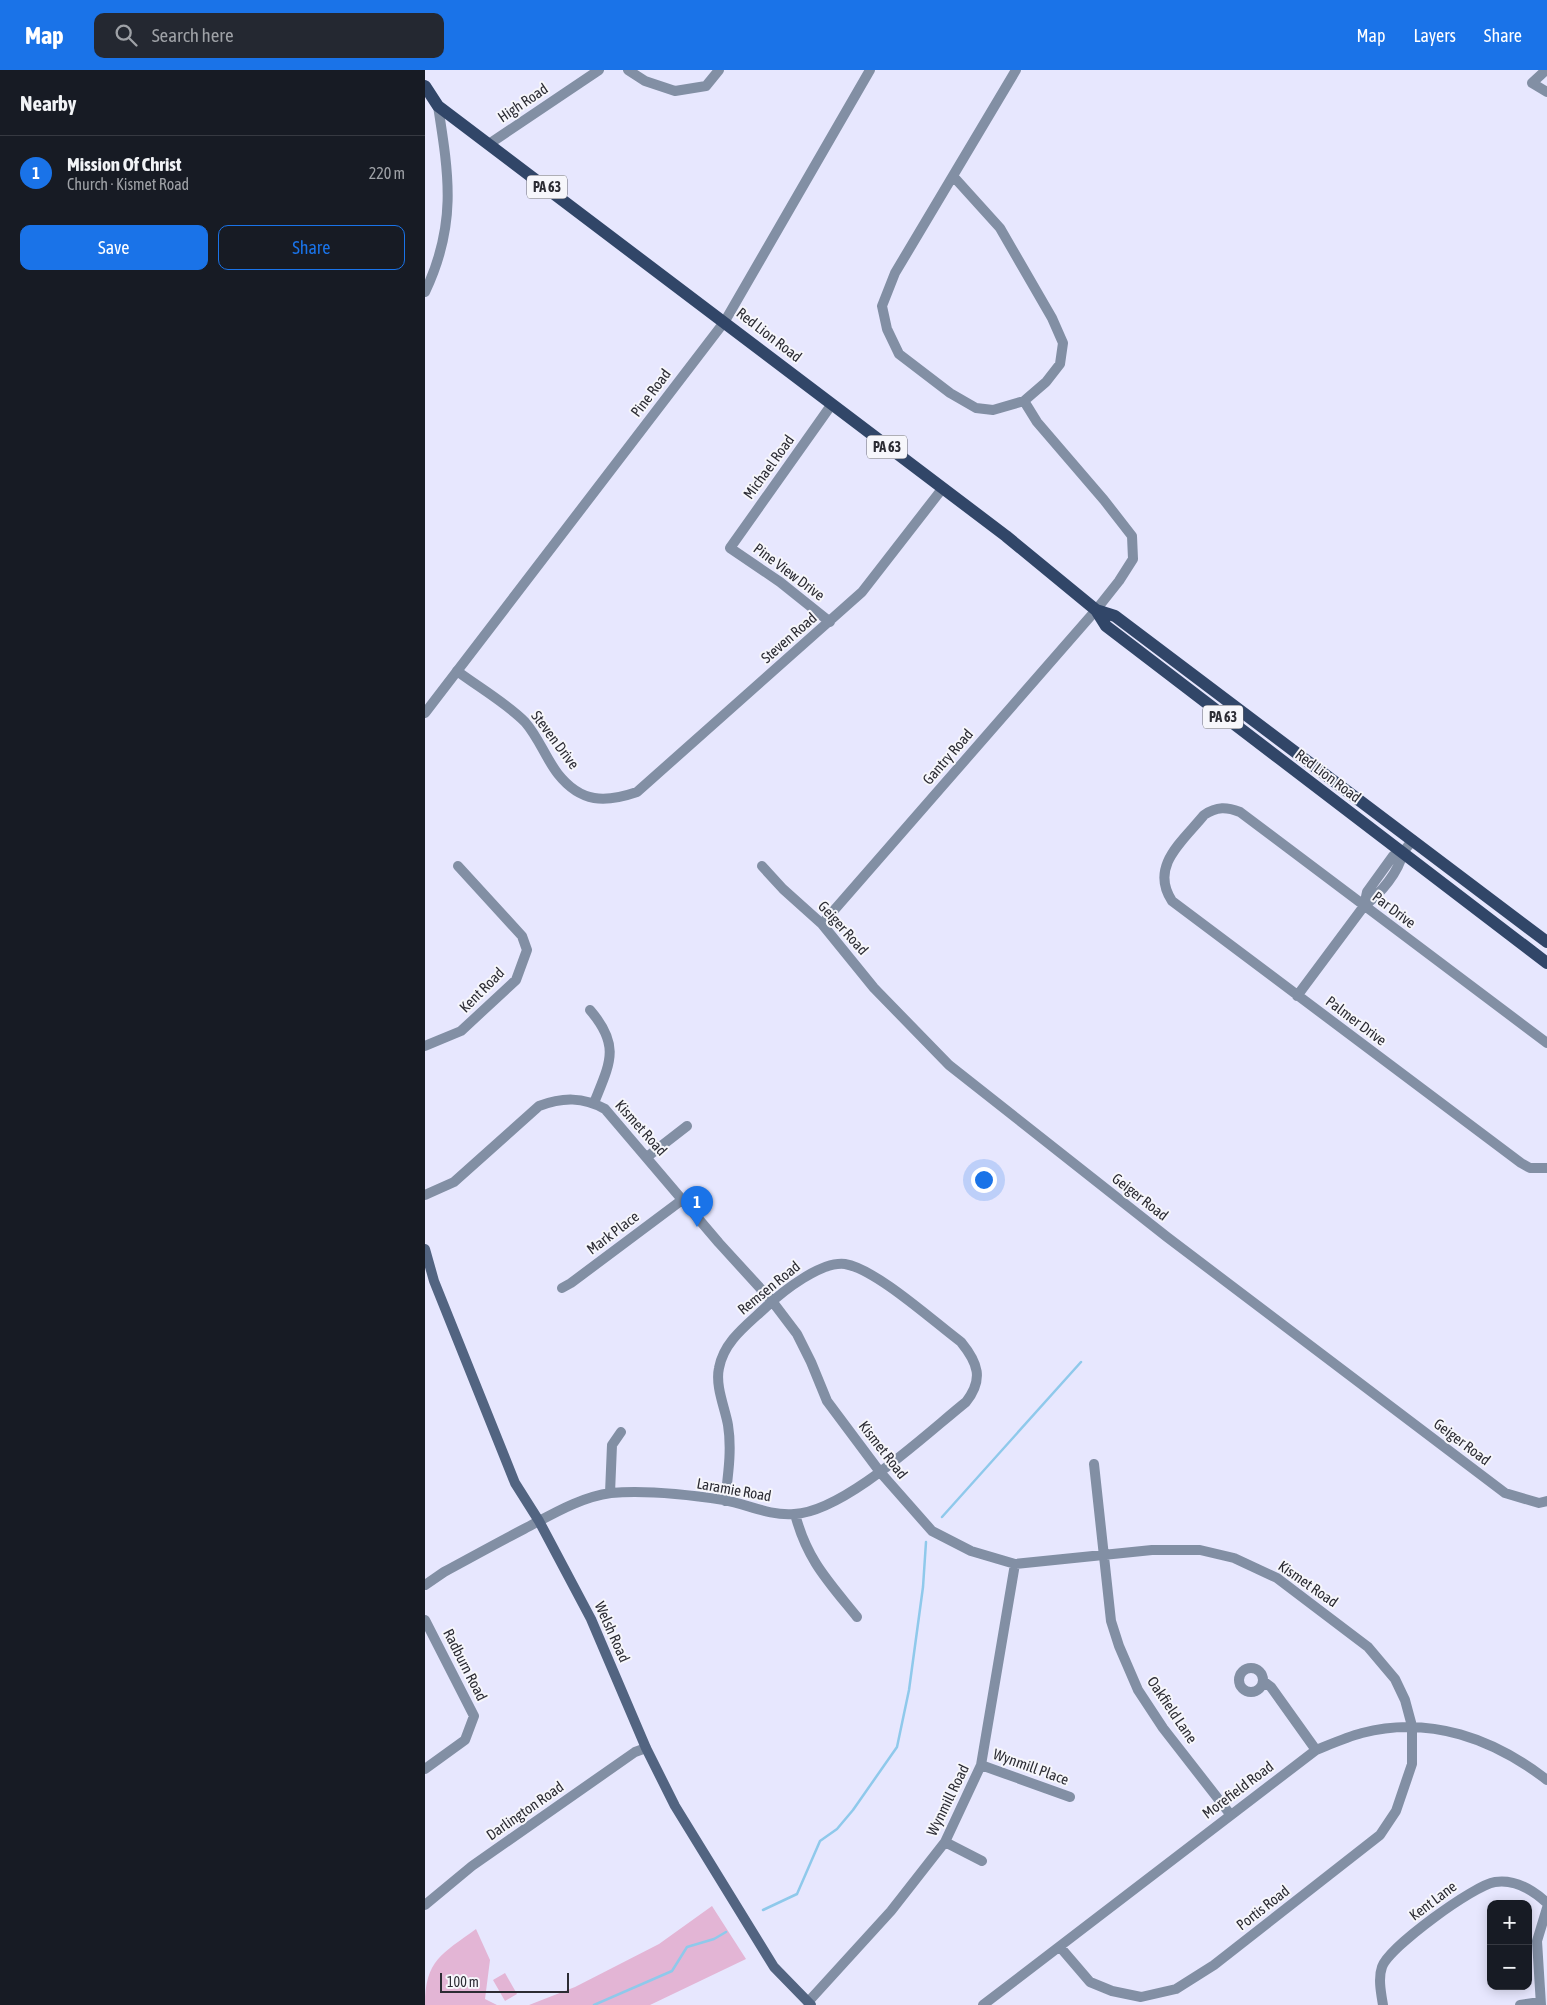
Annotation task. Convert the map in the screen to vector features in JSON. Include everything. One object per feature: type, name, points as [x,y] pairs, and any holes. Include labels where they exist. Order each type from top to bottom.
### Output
[{"type":"main road","name":"Red Lion Road","points":[[425,86],[438,106],[725,321],[1035,559],[1096,610],[1106,626],[1547,963]]},
{"type":"main road","name":"Red Lion Road","points":[[1096,610],[1115,616],[1547,942]]},
{"type":"main road","name":"Welsh Road","points":[[425,1250],[430,1283],[515,1483],[539,1521],[591,1619],[646,1748],[675,1806],[774,1967],[809,2004]]},
{"type":"street","name":"High Road","points":[[489,144],[599,70]]},
{"type":"street","points":[[628,70],[645,81],[675,91],[706,86],[719,70]]},
{"type":"street","name":"Pine Road","points":[[425,713],[725,321],[870,70]]},
{"type":"street","points":[[953,176],[1000,228],[1052,318],[1063,343],[1061,364],[1046,382],[1024,401],[993,410],[976,408],[949,394],[899,354],[887,329],[882,306],[895,273],[1016,70]]},
{"type":"street","points":[[1546,70],[1532,83],[1547,92]]},
{"type":"street","points":[[425,292],[438,265],[445,236],[449,187],[438,106]]},
{"type":"street","name":"Gantry Road","points":[[822,924],[1096,610],[1119,581],[1133,559],[1132,536],[1104,500],[1037,422],[1024,401]]},
{"type":"street","name":"Michael Road","points":[[730,548],[832,404]]},
{"type":"street","name":"Steven Road","points":[[637,792],[863,592],[942,489]]},
{"type":"street","name":"Pine View Drive","points":[[730,548],[780,582],[830,622]]},
{"type":"street","name":"Steven Drive","points":[[457,671],[524,721],[540,741],[558,774],[576,790],[596,801],[617,799],[637,792]]},
{"type":"street","name":"Palmer Drive","points":[[1220,808],[1204,814],[1166,861],[1163,872],[1164,884],[1172,901],[1521,1163],[1530,1168],[1544,1168]]},
{"type":"street","name":"Par Drive","points":[[1220,808],[1240,812],[1547,1043]]},
{"type":"street","points":[[1297,996],[1364,906],[1376,897],[1401,862],[1403,852],[1413,840]]},
{"type":"street","name":"Kent Road","points":[[425,1046],[461,1031],[516,980],[527,950],[522,936],[458,866]]},
{"type":"street","name":"Geiger Road","points":[[762,866],[783,889],[822,924],[875,988],[949,1064],[1167,1237],[1505,1493],[1543,1502]]},
{"type":"street","points":[[590,1010],[604,1026],[610,1043],[609,1064],[594,1103]]},
{"type":"street","name":"Kismet Road","points":[[425,1194],[454,1182],[539,1106],[555,1100],[574,1098],[594,1103],[605,1109],[682,1200],[772,1301],[797,1334],[827,1401],[879,1472],[932,1531],[971,1552],[1015,1564],[1104,1554],[1200,1550],[1234,1558],[1277,1578],[1368,1647],[1395,1679],[1405,1700],[1412,1726]]},
{"type":"street","points":[[647,1157],[687,1126]]},
{"type":"street","name":"Mark Place","points":[[562,1288],[682,1200]]},
{"type":"street","name":"Remsen Road","points":[[725,1500],[730,1453],[728,1425],[718,1372],[723,1352],[731,1341],[772,1301],[811,1273],[829,1266],[844,1264],[871,1272],[961,1342],[972,1356],[976,1365],[977,1376]]},
{"type":"street","name":"Laramie Road","points":[[425,1585],[444,1572],[575,1502],[610,1493],[666,1494],[725,1500],[762,1511],[795,1514],[827,1505],[843,1497],[879,1472],[966,1402],[974,1392],[977,1376]]},
{"type":"street","points":[[610,1493],[612,1445],[621,1432]]},
{"type":"street","name":"Oakfield Lane","points":[[1094,1464],[1111,1621],[1138,1690],[1163,1728],[1230,1814]]},
{"type":"street","points":[[795,1514],[801,1540],[813,1561],[857,1617]]},
{"type":"street","name":"Wynmill Road","points":[[809,2004],[891,1911],[945,1842],[981,1765],[1015,1564]]},
{"type":"street","name":"Radburn Road","points":[[425,1620],[473,1712],[472,1726],[465,1740],[425,1769]]},
{"type":"street","points":[[1263,1681],[1271,1687],[1316,1750]]},
{"type":"street","name":"Morefield Road","points":[[983,2005],[1316,1750],[1363,1733],[1412,1726],[1447,1730],[1493,1745],[1523,1762],[1547,1780]]},
{"type":"street","name":"Portis Road","points":[[1060,1947],[1090,1982],[1112,1991],[1141,1997],[1176,1989],[1199,1975],[1348,1862],[1379,1835],[1396,1811],[1412,1764],[1412,1726]]},
{"type":"street","name":"Darlington Road","points":[[425,1905],[472,1866],[635,1752],[646,1748]]},
{"type":"street","name":"Wynmill Place","points":[[981,1765],[1070,1797]]},
{"type":"street","points":[[945,1842],[982,1861]]},
{"type":"street","name":"Kent Lane","points":[[1383,2005],[1380,1987],[1382,1966],[1405,1941],[1466,1894],[1495,1882],[1509,1882],[1522,1885],[1547,1903]]},
{"type":"street","points":[[1520,2005],[1540,2003],[1537,1941],[1547,1908]]},
{"type":"shaded area","points":[[712,1906],[746,1959],[650,2005],[529,2005],[575,1987],[659,1944]]},
{"type":"shaded area","points":[[476,1929],[490,1960],[485,1999],[497,2005],[425,2005],[428,1978],[432,1968],[445,1952]]},
{"type":"shaded area","points":[[505,1973],[517,1994],[505,2001],[493,1980]]},
{"type":"waterway","points":[[942,1517],[1081,1362]]},
{"type":"waterway","points":[[763,1910],[797,1894],[820,1841],[837,1829],[853,1810],[897,1747],[909,1690],[923,1587],[926,1542]]},
{"type":"waterway","points":[[594,2005],[672,1971],[687,1947],[714,1939],[726,1932]]},
{"type":"place","name":"Mission Of Christ","points":[[697,1227]]}]
